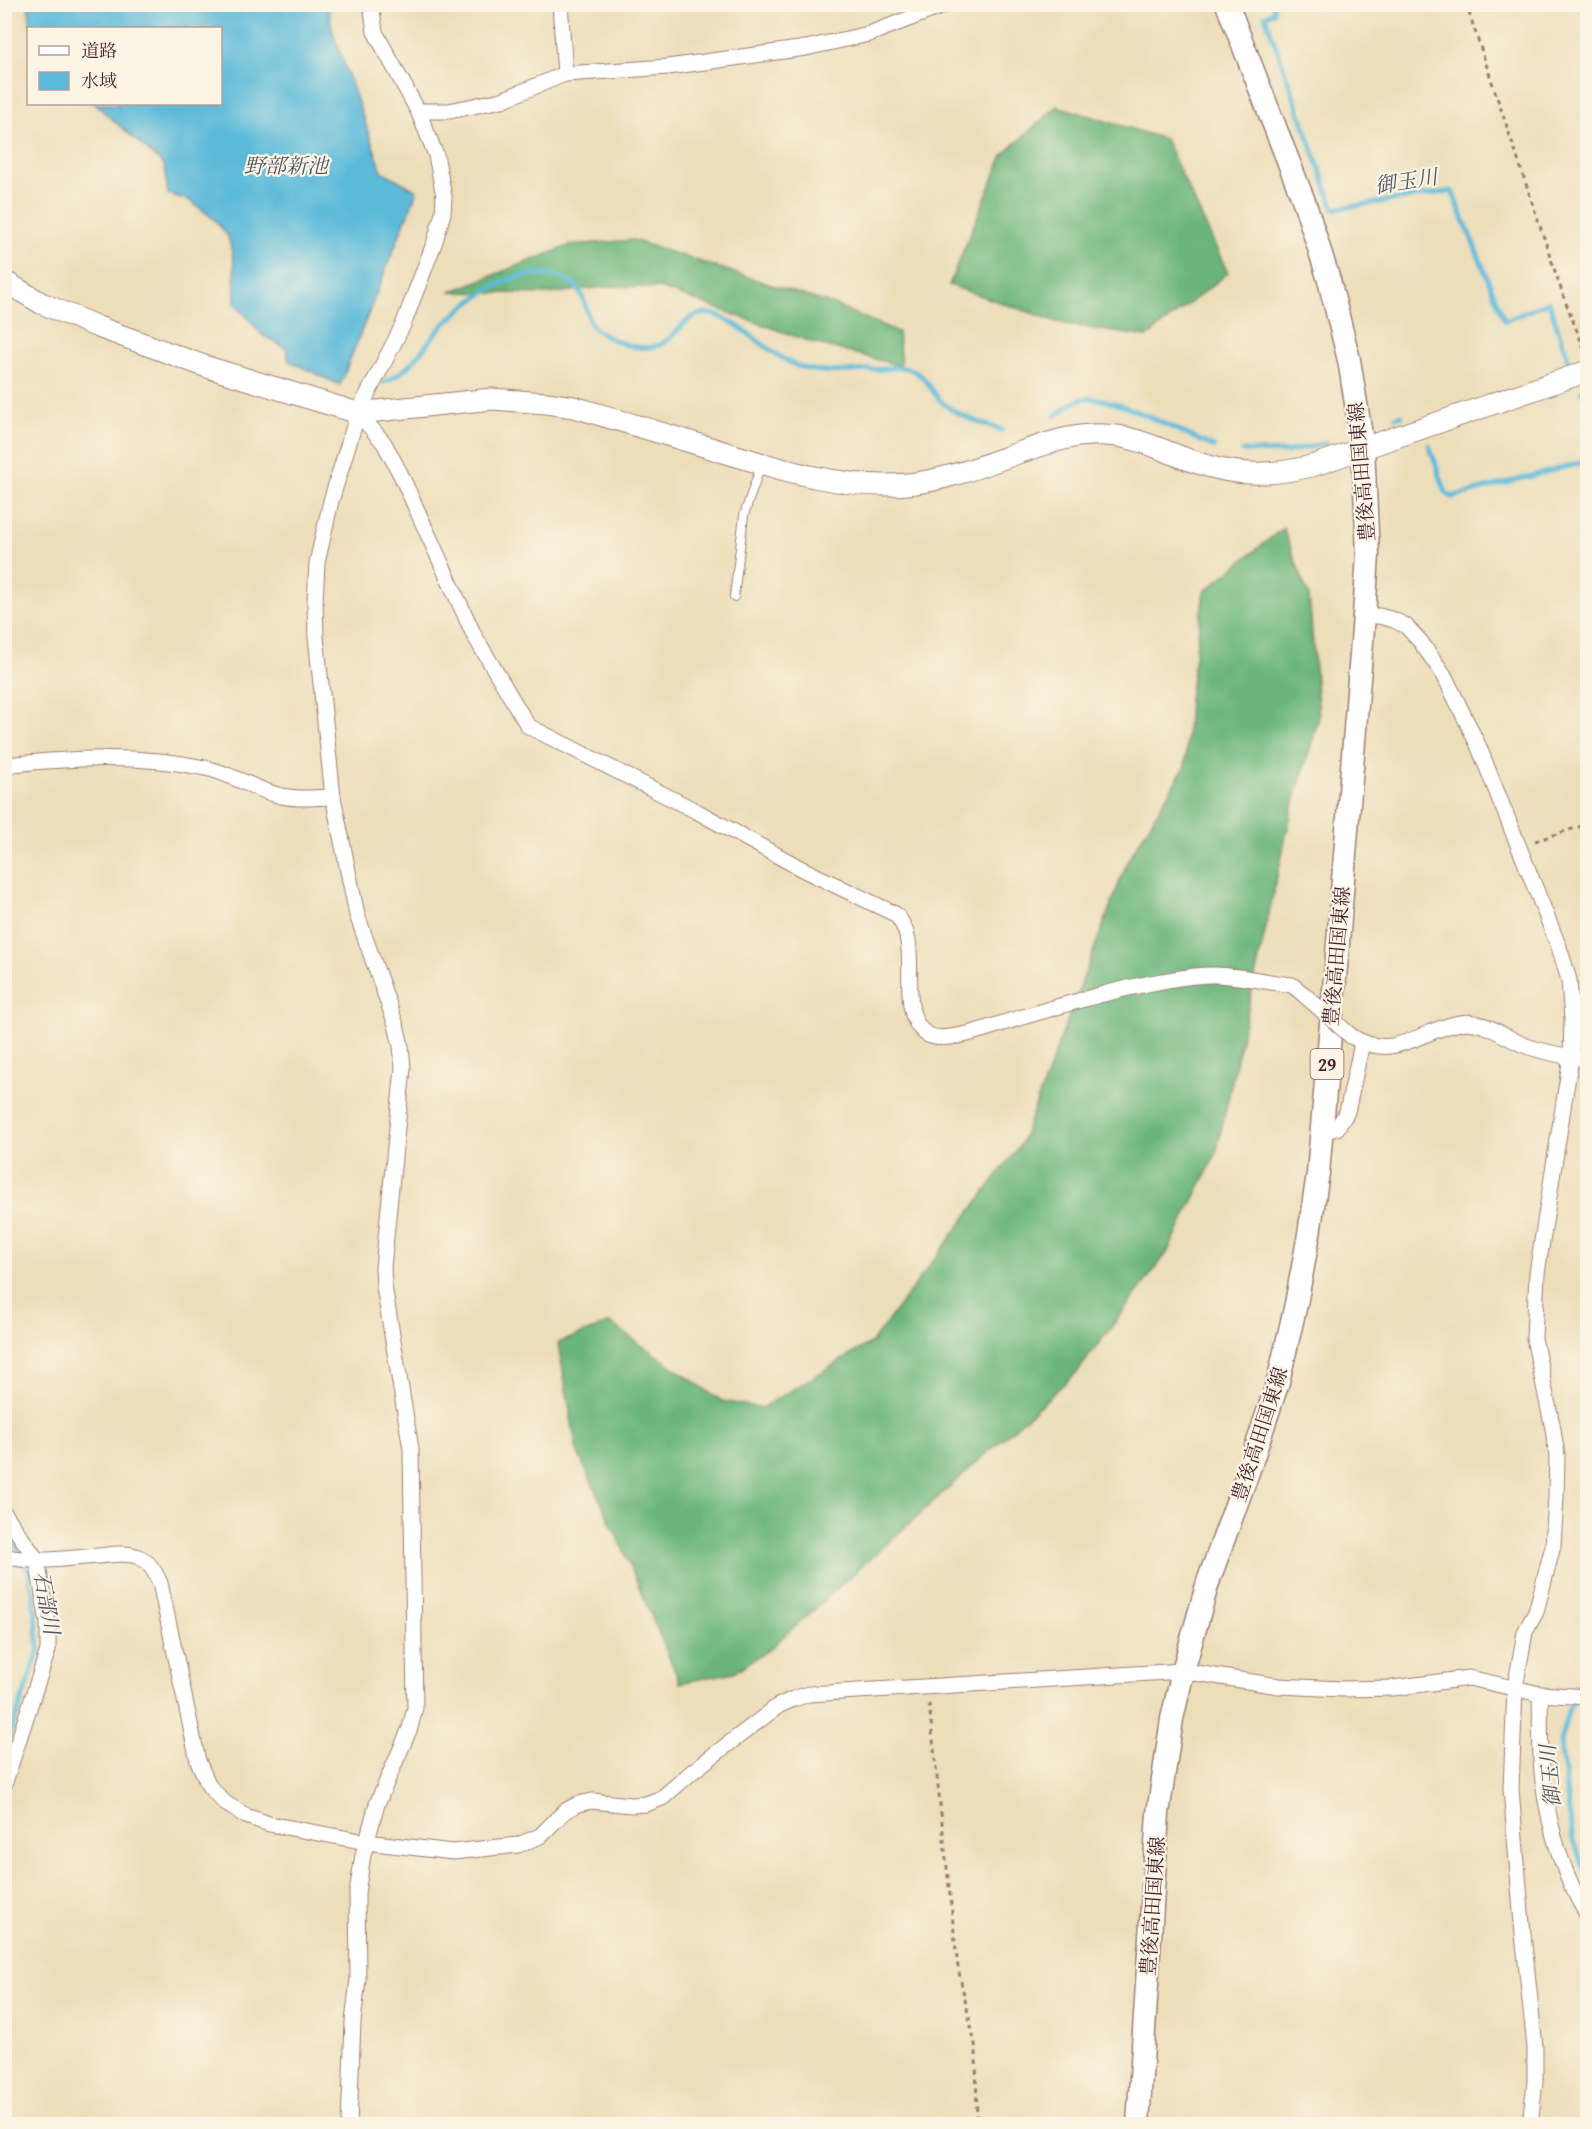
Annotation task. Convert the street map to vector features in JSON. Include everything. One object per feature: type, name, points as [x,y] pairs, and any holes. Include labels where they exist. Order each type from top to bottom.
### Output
[{"type":"main road","name":"豊後高田国東線","points":[[1138,2124],[1158,1813],[1173,1719],[1183,1671],[1208,1582],[1278,1382],[1310,1234],[1321,1132],[1365,616],[1368,554],[1363,447],[1350,360],[1329,280],[1305,204],[1227,4]]},
{"type":"street","points":[[349,2124],[352,2022],[358,1979],[357,1893],[366,1842],[377,1804],[410,1728],[415,1708],[411,1449],[384,1286],[383,1267],[403,1068],[396,1025],[351,894],[333,797],[316,637],[315,591],[317,562],[331,501],[357,413],[403,325],[435,241],[443,213],[444,196],[436,155],[418,111],[375,32],[372,4]]},
{"type":"street","points":[[560,4],[566,74]]},
{"type":"street","points":[[418,111],[449,111],[502,100],[566,74],[668,67],[806,48],[869,34],[948,4]]},
{"type":"street","points":[[4,281],[40,303],[109,331],[207,367],[357,413],[492,399],[546,403],[574,407],[819,478],[876,484],[906,484],[933,480],[1054,441],[1085,434],[1132,439],[1197,463],[1244,474],[1266,475],[1289,472],[1587,371]]},
{"type":"street","points":[[357,413],[384,443],[474,635],[528,726],[698,812],[802,869],[895,914],[901,919],[908,933],[911,1007],[918,1026],[934,1038],[960,1035],[1094,996],[1187,977],[1216,975],[1292,985],[1357,1039],[1375,1047],[1391,1046],[1461,1022],[1477,1023],[1526,1046],[1587,1059]]},
{"type":"street","points":[[1365,616],[1379,616],[1394,620],[1406,627],[1420,641],[1444,675],[1478,745],[1559,947],[1569,980],[1572,1019],[1571,1057],[1537,1273],[1534,1338],[1557,1456],[1553,1546],[1536,1612],[1525,1632],[1515,1688],[1510,1790],[1535,2048],[1535,2082],[1530,2124]]},
{"type":"street","points":[[4,765],[75,758],[167,763],[224,773],[274,794],[307,799],[333,797]]},
{"type":"street","points":[[1321,1132],[1337,1128],[1347,1112],[1357,1039]]},
{"type":"street","points":[[4,1513],[20,1559],[48,1623],[48,1650],[4,1785]]},
{"type":"street","points":[[20,1559],[121,1554],[135,1556],[146,1561],[160,1583],[198,1761],[209,1786],[225,1803],[246,1816],[261,1821],[366,1842],[453,1852],[518,1845],[540,1836],[565,1811],[578,1804],[592,1801],[639,1805],[662,1798],[693,1771],[778,1706],[809,1694],[1183,1671],[1279,1686],[1393,1688],[1469,1678],[1540,1694],[1587,1697]]},
{"type":"street","points":[[1540,1694],[1543,1781],[1557,1847],[1575,1896],[1587,1916]]},
{"type":"lane","points":[[735,597],[744,515],[761,463]]},
{"type":"path","points":[[1466,4],[1564,298],[1587,358]]},
{"type":"path","points":[[1519,847],[1587,824]]},
{"type":"path","points":[[927,1688],[958,1968],[976,2049],[977,2124]]},
{"type":"green space","points":[[1057,106],[1165,139],[1228,273],[1147,337],[1064,324],[949,285],[1003,155]]},
{"type":"green space","points":[[633,240],[834,305],[898,332],[901,366],[811,342],[660,288],[612,286],[546,294],[450,292],[571,245]]},
{"type":"green space","points":[[1283,528],[1309,596],[1319,718],[1292,809],[1216,1154],[1167,1253],[1078,1371],[770,1649],[734,1672],[680,1683],[623,1549],[577,1451],[558,1343],[610,1323],[722,1401],[762,1408],[872,1342],[1021,1144],[1127,862],[1185,766],[1189,699],[1204,592]]},
{"type":"water","name":"野部新池","points":[[112,4],[328,5],[332,29],[382,171],[417,191],[340,385],[289,361],[286,348],[262,335],[235,303],[234,261],[228,236],[214,219],[189,200],[168,194],[164,165],[96,105],[222,105],[222,27],[31,27],[28,5],[76,5],[91,8]]},
{"type":"waterway","name":"御玉川","points":[[1273,4],[1274,12],[1265,16],[1334,209],[1452,191],[1505,321],[1549,302],[1570,365]]},
{"type":"waterway","points":[[384,382],[407,368],[443,325],[485,292],[508,280],[526,275],[545,274],[562,278],[577,288],[592,326],[605,336],[620,343],[634,347],[654,347],[669,339],[696,315],[712,314],[722,317],[783,359],[803,368],[826,372],[910,369],[922,376],[940,400],[950,409],[972,420],[1002,430]]},
{"type":"waterway","name":"御玉川","points":[[1582,391],[1588,401]]},
{"type":"waterway","points":[[1055,416],[1068,406],[1083,399],[1095,399],[1129,408],[1214,447]]},
{"type":"waterway","points":[[1396,417],[1402,415]]},
{"type":"waterway","points":[[1243,451],[1287,452],[1326,443]]},
{"type":"waterway","points":[[1429,445],[1446,493],[1452,497],[1588,461]]},
{"type":"waterway","name":"石部川","points":[[4,1530],[14,1543],[28,1570],[33,1592],[39,1650],[4,1752]]},
{"type":"waterway","name":"御玉川","points":[[1588,1677],[1569,1708],[1560,1742],[1573,1841],[1588,1876]]}]
